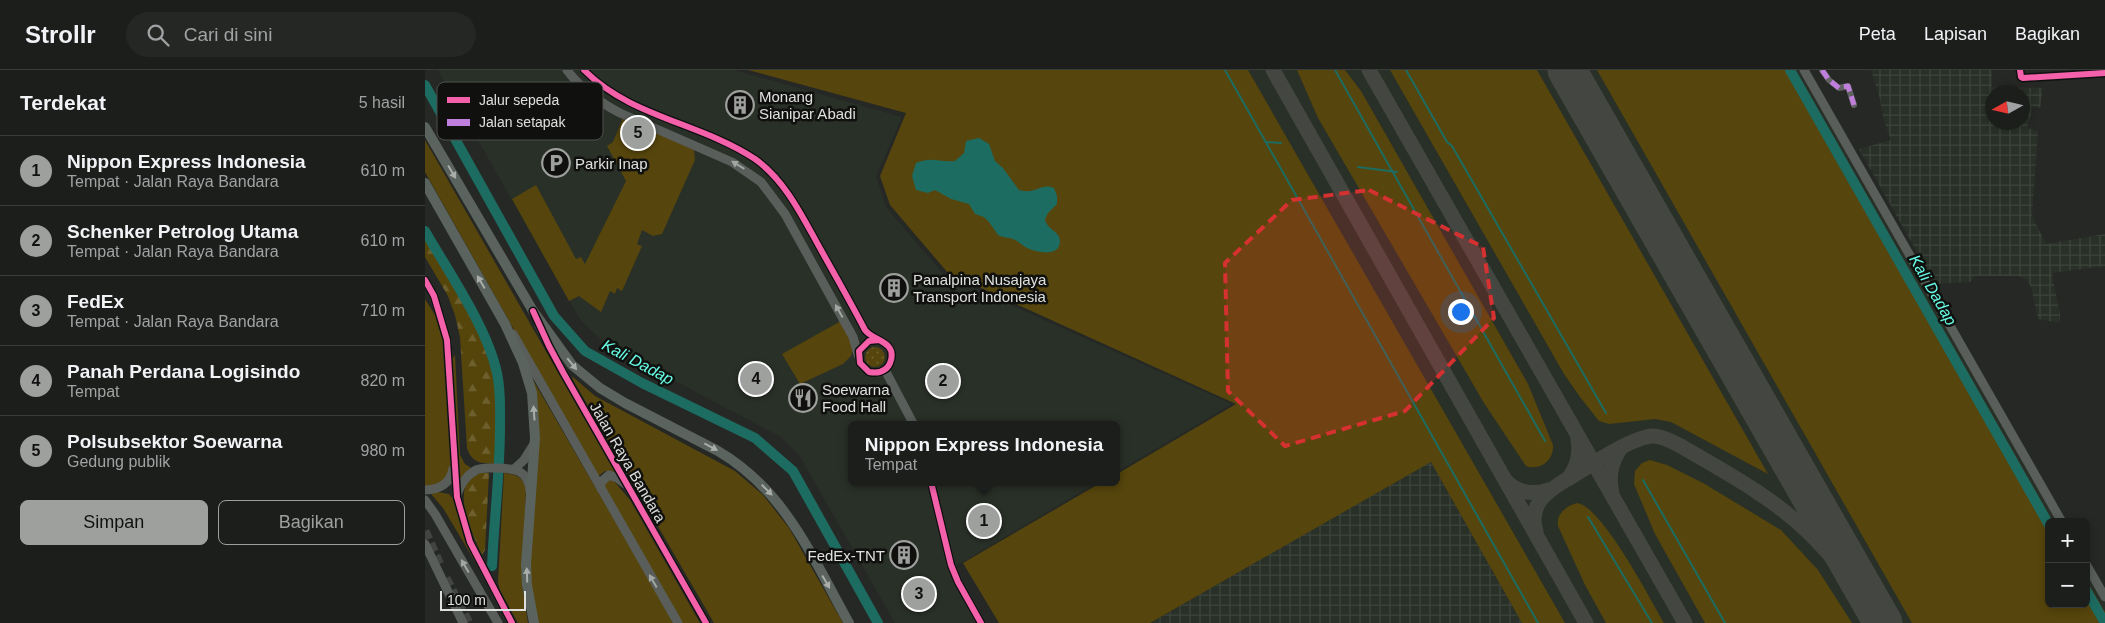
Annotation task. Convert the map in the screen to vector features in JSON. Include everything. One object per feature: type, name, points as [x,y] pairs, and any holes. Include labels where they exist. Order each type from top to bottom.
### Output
[{"type":"main road","name":"Jalan Raya Bandara","points":[[425,127],[533,311],[572,365],[581,374],[625,403],[729,458],[757,480],[773,496],[793,524],[849,623]]},
{"type":"main road","points":[[425,183],[505,324],[523,363],[532,393],[535,438],[526,565],[527,585],[535,623]]},
{"type":"street","points":[[567,70],[577,82]]},
{"type":"street","points":[[584,70],[598,82]]},
{"type":"street","points":[[1804,70],[2060,518]]},
{"type":"street","points":[[1822,70],[1829,80],[1839,88],[1848,86],[1854,105]]},
{"type":"street","points":[[2020,70],[2021,77],[2023,78],[2105,73]]},
{"type":"street","points":[[603,86],[625,100],[737,148],[771,173],[797,207],[865,330],[868,334],[887,345],[891,355],[889,365],[885,370],[876,373],[866,370],[860,363],[853,337],[785,214],[761,182],[732,162],[603,104]]},
{"type":"street","points":[[706,151],[711,138]]},
{"type":"street","points":[[761,182],[771,173]]},
{"type":"street","points":[[785,214],[797,207]]},
{"type":"street","points":[[426,288],[441,315],[447,340],[457,498],[465,530],[511,622]]},
{"type":"street","name":"Jalan Raya Bandara","points":[[533,311],[549,346],[706,623]]},
{"type":"street","points":[[505,324],[520,344],[678,623]]},
{"type":"street","points":[[859,356],[865,343],[879,340]]},
{"type":"street","points":[[449,362],[456,345]]},
{"type":"street","points":[[885,370],[912,421]]},
{"type":"street","points":[[457,498],[465,480],[472,473],[483,468],[513,468],[521,464],[531,450],[535,438]]},
{"type":"street","points":[[429,490],[443,486],[450,479],[454,454]]},
{"type":"street","points":[[513,468],[524,475],[529,483],[530,496]]},
{"type":"street","points":[[603,493],[601,482],[606,476],[611,475],[623,482],[634,496]]},
{"type":"street","points":[[932,486],[951,565],[958,582],[981,623]]},
{"type":"street","points":[[429,490],[448,492],[457,498]]},
{"type":"street","points":[[425,500],[498,623]]},
{"type":"street","points":[[425,544],[463,623]]},
{"type":"street","points":[[2090,571],[2105,598]]},
{"type":"highlighted area","points":[[1369,190],[1483,247],[1494,318],[1405,411],[1285,446],[1228,391],[1225,263],[1292,200]]},
{"type":"shaded area","points":[[438,70],[734,70],[902,117],[876,177],[886,207],[944,275],[1232,404],[1120,470],[1120,421],[848,421],[848,486],[1091,486],[956,566],[965,588],[985,623],[895,623],[799,455],[781,437],[607,345],[581,321],[478,140],[603,140],[603,82],[445,82]]},
{"type":"shaded area","points":[[748,70],[1248,70],[1565,623],[1522,623],[1431,462],[1150,623],[999,623],[963,563],[1095,486],[1120,486],[1120,472],[1236,404],[948,273],[890,205],[880,176],[906,113]]},
{"type":"shaded area","points":[[1209,70],[1801,70],[2057,518],[2045,518],[2045,608],[2090,608],[2090,577],[2105,602],[2105,623],[1150,623],[1436,458]]},
{"type":"shaded area","points":[[1297,70],[1345,70],[1361,91],[1528,384],[1553,445],[1549,460],[1541,466],[1526,466],[1484,403],[1318,118]]},
{"type":"shaded area","points":[[1390,70],[1537,70],[1768,474],[1671,422],[1655,419],[1609,424],[1599,421],[1564,374]]},
{"type":"shaded area","points":[[1597,70],[1795,70],[2051,518],[2045,518],[2045,608],[2090,608],[2090,587],[2105,612],[2105,623],[1912,623]]},
{"type":"shaded area","points":[[1871,70],[1992,70],[1992,85],[1985,85],[1985,130],[2030,129],[2038,131],[2032,216],[2046,244],[2105,234],[2105,266],[2052,273],[2060,315],[2059,323],[2038,319],[2031,287],[2027,280],[2019,276],[1975,276],[1970,282],[1935,284],[1859,149],[1891,140],[1883,118],[1880,99]]},
{"type":"shaded area","points":[[2030,88],[2043,88],[2040,108],[2033,107],[2030,118]]},
{"type":"shaded area","points":[[623,118],[694,150],[695,160],[662,234],[653,236],[642,230],[637,244],[642,246],[622,291],[617,288],[615,294],[610,291],[601,312],[579,296],[569,301],[512,199],[536,185],[576,259],[581,257],[585,264],[626,181],[607,146],[613,142]]},
{"type":"shaded area","points":[[425,140],[615,472],[605,471],[597,477],[425,172]]},
{"type":"shaded area","points":[[425,299],[438,320],[444,341],[451,462],[449,473],[443,483],[425,487]]},
{"type":"shaded area","points":[[841,321],[854,346],[851,356],[843,364],[800,384],[782,354]]},
{"type":"shaded area","points":[[871,347],[879,347],[885,353],[885,361],[879,367],[871,367],[865,361],[865,353]]},
{"type":"shaded area","points":[[455,355],[460,455],[465,464],[473,469],[460,483],[452,359]]},
{"type":"shaded area","points":[[573,377],[595,396],[735,471],[763,495],[789,528],[843,623],[714,623]]},
{"type":"shaded area","points":[[533,380],[673,623],[538,623],[531,593],[530,569]]},
{"type":"shaded area","points":[[1650,460],[1667,465],[1703,483],[1781,530],[1818,570],[1852,623],[1705,623],[1655,534],[1634,484],[1635,471],[1642,463]]},
{"type":"shaded area","points":[[1431,461],[1522,623],[1150,623]]},
{"type":"shaded area","points":[[504,473],[518,477],[526,489],[522,585],[528,623],[518,623],[500,591],[498,582]]},
{"type":"shaded area","points":[[608,480],[613,480],[630,500],[700,623],[680,623],[604,486]]},
{"type":"shaded area","points":[[438,492],[449,494],[454,500],[465,540],[477,565],[443,508],[431,494]]},
{"type":"shaded area","points":[[1577,503],[1587,508],[1599,519],[1612,536],[1664,623],[1606,623],[1585,585],[1558,526],[1560,514],[1569,506]]},
{"type":"green space","points":[[425,234],[474,317],[495,371],[500,405],[496,464],[478,462],[472,457],[467,448],[460,337],[448,296],[425,257]]},
{"type":"green space","points":[[480,473],[489,473],[485,550],[482,555],[469,523],[464,498],[465,487],[470,479]]},
{"type":"water","points":[[979,138],[989,144],[995,161],[1003,168],[1019,190],[1030,191],[1045,186],[1054,188],[1057,204],[1045,219],[1048,226],[1058,235],[1060,241],[1056,250],[1047,252],[1027,248],[1013,239],[998,235],[984,217],[975,214],[969,204],[951,199],[935,190],[928,193],[916,190],[912,176],[916,163],[927,160],[955,161],[964,153],[966,141]]},
{"type":"waterway","points":[[1225,70],[1538,623]]},
{"type":"waterway","points":[[1335,70],[1545,441]]},
{"type":"waterway","points":[[1406,70],[1606,413]]},
{"type":"waterway","name":"Kali Dadap","points":[[1790,70],[2045,518]]},
{"type":"waterway","name":"Kali Dadap","points":[[425,85],[437,106]]},
{"type":"waterway","name":"Kali Dadap","points":[[456,140],[554,316],[585,351],[642,383],[755,438],[793,471],[878,623]]},
{"type":"waterway","points":[[1266,142],[1281,143]]},
{"type":"waterway","points":[[1358,167],[1397,172]]},
{"type":"waterway","name":"Kali Dadap","points":[[425,231],[476,319],[485,337],[497,373],[500,400],[500,444],[492,566]]},
{"type":"waterway","points":[[1643,480],[1725,623]]},
{"type":"waterway","points":[[1588,517],[1652,623]]},
{"type":"waterway","name":"Kali Dadap","points":[[2090,597],[2105,623]]},
{"type":"taxiway","points":[[1273,70],[1586,623]]},
{"type":"taxiway","points":[[1369,70],[1685,623]]},
{"type":"taxiway","points":[[1578,439],[1579,450],[1577,460],[1568,479],[1633,441],[1653,436],[1679,445],[1745,484],[1792,517],[1825,549],[1876,611]]},
{"type":"taxiway","points":[[1612,493],[1611,470],[1620,449]]},
{"type":"taxiway","points":[[1536,531],[1534,520],[1535,511],[1539,503],[1552,489],[1577,473]]},
{"type":"taxiway","points":[[1506,481],[1526,492],[1548,490]]},
{"type":"runway","points":[[1567,70],[1883,623]]},
{"type":"tunnel","points":[[425,531],[441,567]]},
{"type":"tunnel","points":[[446,578],[469,623]]},
{"type":"marked path","points":[[1822,70],[1829,80],[1839,88],[1848,86],[1854,105]]},
{"type":"cycle path","points":[[584,70],[598,82]]},
{"type":"cycle path","points":[[2020,70],[2021,77],[2023,78],[2105,73]]},
{"type":"cycle path","points":[[603,87],[644,109],[734,147],[766,168],[793,201],[865,330],[887,345],[890,349],[892,354],[888,367],[879,372],[869,372],[860,363],[859,351],[869,341],[879,340]]},
{"type":"cycle path","points":[[425,280],[434,296],[447,340],[457,497],[470,542],[512,623]]},
{"type":"cycle path","points":[[533,311],[564,374],[706,623]]},
{"type":"cycle path","points":[[932,486],[951,565],[958,582],[981,623]]},
{"type":"place","name":"Monang Sianipar Abadi","points":[[740,105]]},
{"type":"place","name":"Polsubsektor Soewarna","points":[[638,133]]},
{"type":"place","name":"Parkir Inap","points":[[556,163]]},
{"type":"place","name":"Panalpina Nusajaya Transport Indonesia","points":[[894,288]]},
{"type":"place","name":"Panah Perdana Logisindo","points":[[756,379]]},
{"type":"place","name":"Schenker Petrolog Utama","points":[[943,381]]},
{"type":"place","name":"Soewarna Food Hall","points":[[803,398]]},
{"type":"place","name":"Nippon Express Indonesia","points":[[984,521]]},
{"type":"place","name":"FedEx-TNT","points":[[904,555]]},
{"type":"place","name":"FedEx","points":[[919,594]]}]
